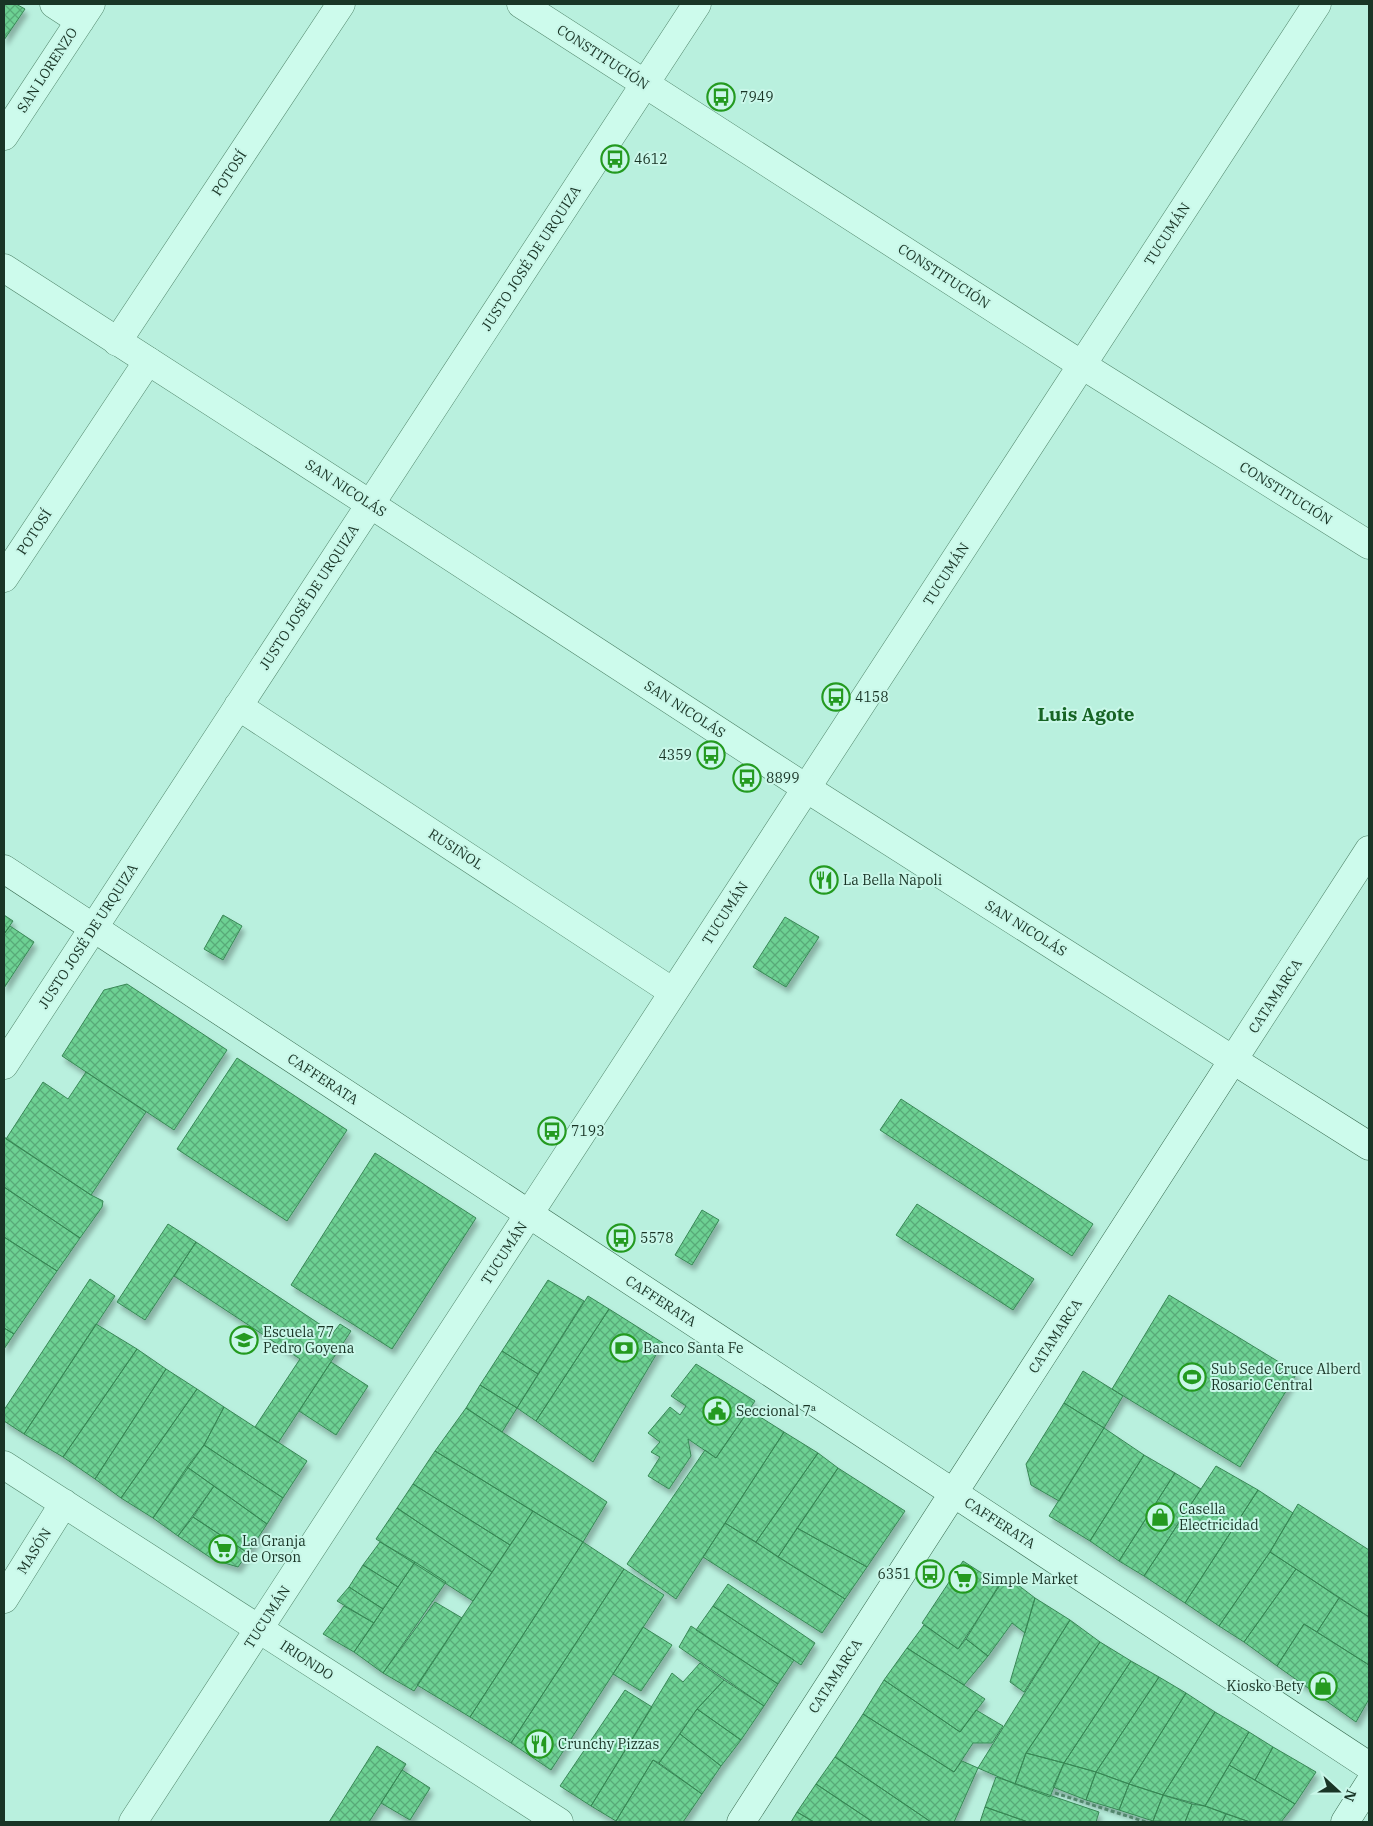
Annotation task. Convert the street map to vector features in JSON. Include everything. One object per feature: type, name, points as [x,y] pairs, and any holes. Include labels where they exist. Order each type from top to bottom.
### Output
[{"type":"street","points":[[54,4],[85,12]]},
{"type":"street","name":"POTOSÍ","points":[[117,342],[341,4]]},
{"type":"street","name":"CONSTITUCIÓN","points":[[521,4],[1082,365],[1369,545]]},
{"type":"street","name":"JUSTO JOSÉ DE URQUIZA","points":[[4,1065],[697,4]]},
{"type":"street","name":"TUCUMÁN","points":[[133,1822],[1317,4]]},
{"type":"street","name":"SAN LORENZO","points":[[4,136],[85,12]]},
{"type":"street","name":"SAN NICOLÁS","points":[[4,268],[806,788],[1369,1146]]},
{"type":"street","name":"POTOSÍ","points":[[4,578],[148,361]]},
{"type":"street","name":"RUSIÑOL","points":[[238,706],[673,992]]},
{"type":"street","name":"CATAMARCA","points":[[741,1822],[1369,850]]},
{"type":"street","name":"CAFFERATA","points":[[4,869],[1369,1766]]},
{"type":"street","name":"IRIONDO","points":[[4,1465],[559,1822]]},
{"type":"street","name":"MASÓN","points":[[4,1599],[64,1504]]},
{"type":"street","points":[[1345,1822],[1369,1784]]},
{"type":"path","points":[[1055,1793],[1146,1822]]},
{"type":"building","points":[[4,4],[16,4],[25,9],[4,40]]},
{"type":"building","points":[[4,915],[13,921],[4,934]]},
{"type":"building","points":[[223,915],[242,926],[223,960],[204,949]]},
{"type":"building","points":[[785,917],[819,937],[786,987],[753,967]]},
{"type":"building","points":[[10,926],[34,942],[4,988],[4,934]]},
{"type":"building","points":[[127,984],[227,1050],[174,1130],[62,1056],[104,990]]},
{"type":"building","points":[[237,1058],[347,1130],[287,1221],[177,1149]]},
{"type":"building","points":[[86,1072],[146,1112],[91,1195],[6,1139],[43,1082],[68,1099]]},
{"type":"building","points":[[901,1099],[1093,1224],[1072,1256],[880,1130]]},
{"type":"building","points":[[4,1137],[103,1201],[102,1207],[80,1238],[4,1187]]},
{"type":"building","points":[[375,1153],[476,1218],[392,1349],[291,1285]]},
{"type":"building","points":[[4,1187],[80,1238],[57,1271],[4,1237]]},
{"type":"building","points":[[917,1204],[1034,1279],[1013,1310],[896,1235]]},
{"type":"building","points":[[702,1210],[719,1220],[692,1265],[675,1255]]},
{"type":"building","points":[[168,1224],[196,1242],[145,1320],[117,1302]]},
{"type":"building","points":[[4,1237],[57,1271],[14,1334],[4,1328]]},
{"type":"building","points":[[196,1242],[333,1333],[340,1324],[351,1331],[278,1443],[255,1427],[300,1359],[174,1276]]},
{"type":"building","points":[[90,1279],[115,1296],[24,1434],[4,1421],[4,1410]]},
{"type":"building","points":[[548,1280],[584,1301],[538,1374],[502,1351]]},
{"type":"building","points":[[1169,1295],[1297,1373],[1240,1467],[1112,1389]]},
{"type":"building","points":[[588,1296],[609,1309],[536,1421],[517,1408]]},
{"type":"building","points":[[609,1309],[663,1343],[593,1462],[536,1421]]},
{"type":"building","points":[[96,1324],[137,1349],[63,1457],[24,1434]]},
{"type":"building","points":[[4,1328],[14,1334],[4,1349]]},
{"type":"building","points":[[137,1349],[166,1369],[95,1479],[63,1457]]},
{"type":"building","points":[[502,1351],[538,1374],[517,1408],[480,1385]]},
{"type":"building","points":[[331,1362],[368,1386],[336,1435],[299,1411]]},
{"type":"building","points":[[696,1364],[755,1401],[716,1458],[688,1439],[691,1456],[669,1489],[648,1476],[660,1457],[651,1452],[660,1442],[648,1433],[670,1407],[680,1415],[686,1406],[671,1396]]},
{"type":"building","points":[[166,1369],[197,1389],[121,1498],[95,1479]]},
{"type":"building","points":[[1083,1371],[1123,1396],[1104,1428],[1064,1403]]},
{"type":"building","points":[[480,1385],[517,1408],[502,1432],[466,1408]]},
{"type":"building","points":[[197,1389],[224,1407],[204,1445],[153,1518],[121,1498]]},
{"type":"building","points":[[1064,1403],[1104,1428],[1059,1501],[1031,1485],[1026,1464]]},
{"type":"building","points":[[224,1407],[307,1461],[283,1498],[204,1445]]},
{"type":"building","points":[[466,1408],[607,1502],[583,1542],[435,1451]]},
{"type":"building","points":[[749,1410],[784,1432],[676,1599],[627,1564],[705,1450],[716,1458]]},
{"type":"building","points":[[1104,1428],[1144,1455],[1090,1541],[1049,1516]]},
{"type":"building","points":[[784,1432],[818,1453],[756,1542],[725,1523]]},
{"type":"building","points":[[204,1445],[283,1498],[267,1524],[187,1467]]},
{"type":"building","points":[[435,1451],[533,1511],[510,1545],[413,1484]]},
{"type":"building","points":[[818,1453],[838,1468],[778,1557],[756,1542]]},
{"type":"building","points":[[1144,1455],[1175,1473],[1119,1561],[1090,1541]]},
{"type":"building","points":[[1216,1466],[1258,1490],[1185,1603],[1144,1576]]},
{"type":"building","points":[[187,1467],[214,1486],[178,1536],[153,1518]]},
{"type":"building","points":[[838,1468],[905,1511],[867,1567],[797,1528]]},
{"type":"building","points":[[1175,1473],[1201,1489],[1144,1576],[1119,1561]]},
{"type":"building","points":[[413,1484],[510,1545],[492,1572],[397,1508]]},
{"type":"building","points":[[214,1486],[267,1524],[248,1553],[193,1517]]},
{"type":"building","points":[[1258,1490],[1293,1513],[1270,1552],[1219,1626],[1185,1603]]},
{"type":"building","points":[[1298,1504],[1369,1550],[1369,1617],[1270,1552]]},
{"type":"building","points":[[397,1508],[492,1572],[473,1601],[376,1539]]},
{"type":"building","points":[[533,1511],[583,1542],[470,1717],[417,1685]]},
{"type":"building","points":[[193,1517],[248,1553],[238,1567],[214,1560],[178,1536]]},
{"type":"building","points":[[725,1523],[845,1599],[822,1633],[703,1557]]},
{"type":"building","points":[[797,1528],[867,1567],[845,1599],[778,1557]]},
{"type":"building","points":[[380,1542],[415,1562],[398,1587],[363,1565]]},
{"type":"building","points":[[583,1542],[624,1569],[511,1743],[470,1717]]},
{"type":"building","points":[[1270,1552],[1296,1569],[1244,1642],[1219,1626]]},
{"type":"building","points":[[963,1561],[1000,1585],[958,1649],[922,1623]]},
{"type":"building","points":[[415,1562],[446,1582],[383,1673],[354,1652]]},
{"type":"building","points":[[363,1565],[398,1587],[383,1609],[349,1587]]},
{"type":"building","points":[[624,1569],[664,1595],[551,1770],[511,1743]]},
{"type":"building","points":[[1296,1569],[1339,1598],[1317,1632],[1304,1624],[1277,1666],[1244,1642]]},
{"type":"building","points":[[1005,1575],[1035,1598],[1025,1633],[1012,1623],[988,1656],[966,1639]]},
{"type":"building","points":[[728,1584],[815,1643],[801,1665],[713,1606]]},
{"type":"building","points":[[349,1587],[383,1609],[374,1623],[337,1601]]},
{"type":"building","points":[[1035,1598],[1070,1620],[1024,1692],[1010,1682]]},
{"type":"building","points":[[1339,1598],[1369,1617],[1369,1665],[1317,1632]]},
{"type":"building","points":[[435,1602],[462,1618],[414,1691],[383,1673]]},
{"type":"building","points":[[344,1606],[374,1623],[354,1652],[323,1634]]},
{"type":"building","points":[[713,1606],[794,1660],[778,1684],[696,1630]]},
{"type":"building","points":[[1070,1620],[1100,1642],[1026,1753],[1015,1784],[978,1768]]},
{"type":"building","points":[[1304,1624],[1369,1665],[1369,1699],[1356,1722],[1277,1666]]},
{"type":"building","points":[[924,1625],[958,1649],[966,1639],[988,1656],[964,1685],[907,1648]]},
{"type":"building","points":[[691,1626],[778,1684],[764,1706],[679,1647]]},
{"type":"building","points":[[643,1627],[672,1645],[641,1691],[613,1674]]},
{"type":"building","points":[[1100,1642],[1131,1661],[1064,1763],[1026,1753]]},
{"type":"building","points":[[907,1648],[985,1699],[960,1732],[884,1680]]},
{"type":"building","points":[[1131,1661],[1159,1677],[1096,1772],[1064,1763]]},
{"type":"building","points":[[700,1663],[724,1680],[697,1709],[659,1763],[653,1760],[616,1821],[591,1806],[672,1673],[683,1682]]},
{"type":"building","points":[[1159,1677],[1186,1693],[1129,1784],[1096,1772]]},
{"type":"building","points":[[724,1680],[764,1706],[741,1740],[697,1709]]},
{"type":"building","points":[[884,1680],[960,1732],[976,1710],[1003,1726],[992,1743],[973,1743],[954,1772],[863,1714]]},
{"type":"building","points":[[625,1690],[652,1707],[591,1806],[560,1786]]},
{"type":"building","points":[[1186,1693],[1215,1712],[1163,1795],[1129,1784]]},
{"type":"building","points":[[697,1709],[741,1740],[721,1766],[680,1734]]},
{"type":"building","points":[[1215,1712],[1249,1732],[1205,1806],[1163,1795]]},
{"type":"building","points":[[863,1714],[954,1772],[962,1761],[978,1768],[954,1822],[931,1822],[835,1757]]},
{"type":"building","points":[[1249,1732],[1273,1747],[1255,1780],[1229,1765]]},
{"type":"building","points":[[680,1734],[721,1766],[702,1794],[659,1763]]},
{"type":"building","points":[[377,1746],[406,1764],[369,1822],[329,1822]]},
{"type":"building","points":[[1273,1747],[1316,1772],[1295,1804],[1255,1780]]},
{"type":"building","points":[[1026,1753],[1064,1763],[1050,1797],[1015,1784]]},
{"type":"building","points":[[835,1757],[931,1822],[873,1822],[816,1784]]},
{"type":"building","points":[[653,1760],[702,1794],[683,1822],[616,1821]]},
{"type":"building","points":[[1064,1763],[1096,1772],[1086,1800],[1053,1787]]},
{"type":"building","points":[[1229,1765],[1295,1804],[1281,1822],[1250,1822],[1205,1806]]},
{"type":"building","points":[[402,1770],[430,1788],[410,1820],[381,1803]]},
{"type":"building","points":[[1096,1772],[1129,1784],[1119,1810],[1086,1800]]},
{"type":"building","points":[[996,1777],[1099,1812],[1096,1822],[1028,1822],[985,1807]]},
{"type":"building","points":[[816,1784],[873,1822],[814,1822],[797,1812]]},
{"type":"building","points":[[1129,1784],[1163,1795],[1153,1821],[1119,1810]]},
{"type":"building","points":[[1163,1795],[1192,1804],[1185,1822],[1153,1821]]},
{"type":"building","points":[[1192,1804],[1205,1806],[1226,1814],[1222,1822],[1185,1822]]},
{"type":"building","points":[[985,1807],[1028,1822],[980,1822]]},
{"type":"building","points":[[797,1812],[814,1822],[791,1822]]},
{"type":"building","points":[[1226,1814],[1250,1822],[1222,1822]]},
{"type":"place","name":"7949","points":[[721,97]]},
{"type":"place","name":"4612","points":[[615,159]]},
{"type":"place","name":"4158","points":[[836,697]]},
{"type":"place","name":"4359","points":[[711,755]]},
{"type":"place","name":"8899","points":[[747,778]]},
{"type":"place","name":"La Bella Napoli","points":[[824,880]]},
{"type":"place","name":"7193","points":[[552,1131]]},
{"type":"place","name":"5578","points":[[621,1238]]},
{"type":"place","name":"Escuela 77 Pedro Goyena","points":[[244,1340]]},
{"type":"place","name":"Banco Santa Fe","points":[[624,1348]]},
{"type":"place","name":"Sub Sede Cruce Alberd Rosario Central","points":[[1192,1377]]},
{"type":"place","name":"Seccional 7ª","points":[[717,1411]]},
{"type":"place","name":"Casella Electricidad","points":[[1160,1517]]},
{"type":"place","name":"La Granja de Orson","points":[[223,1549]]},
{"type":"place","name":"6351","points":[[930,1574]]},
{"type":"place","name":"Simple Market","points":[[963,1579]]},
{"type":"place","name":"Kiosko Bety","points":[[1323,1686]]},
{"type":"place","name":"Crunchy Pizzas","points":[[539,1744]]},
{"type":"district","name":"Luis Agote","points":[[1086,714]]}]
